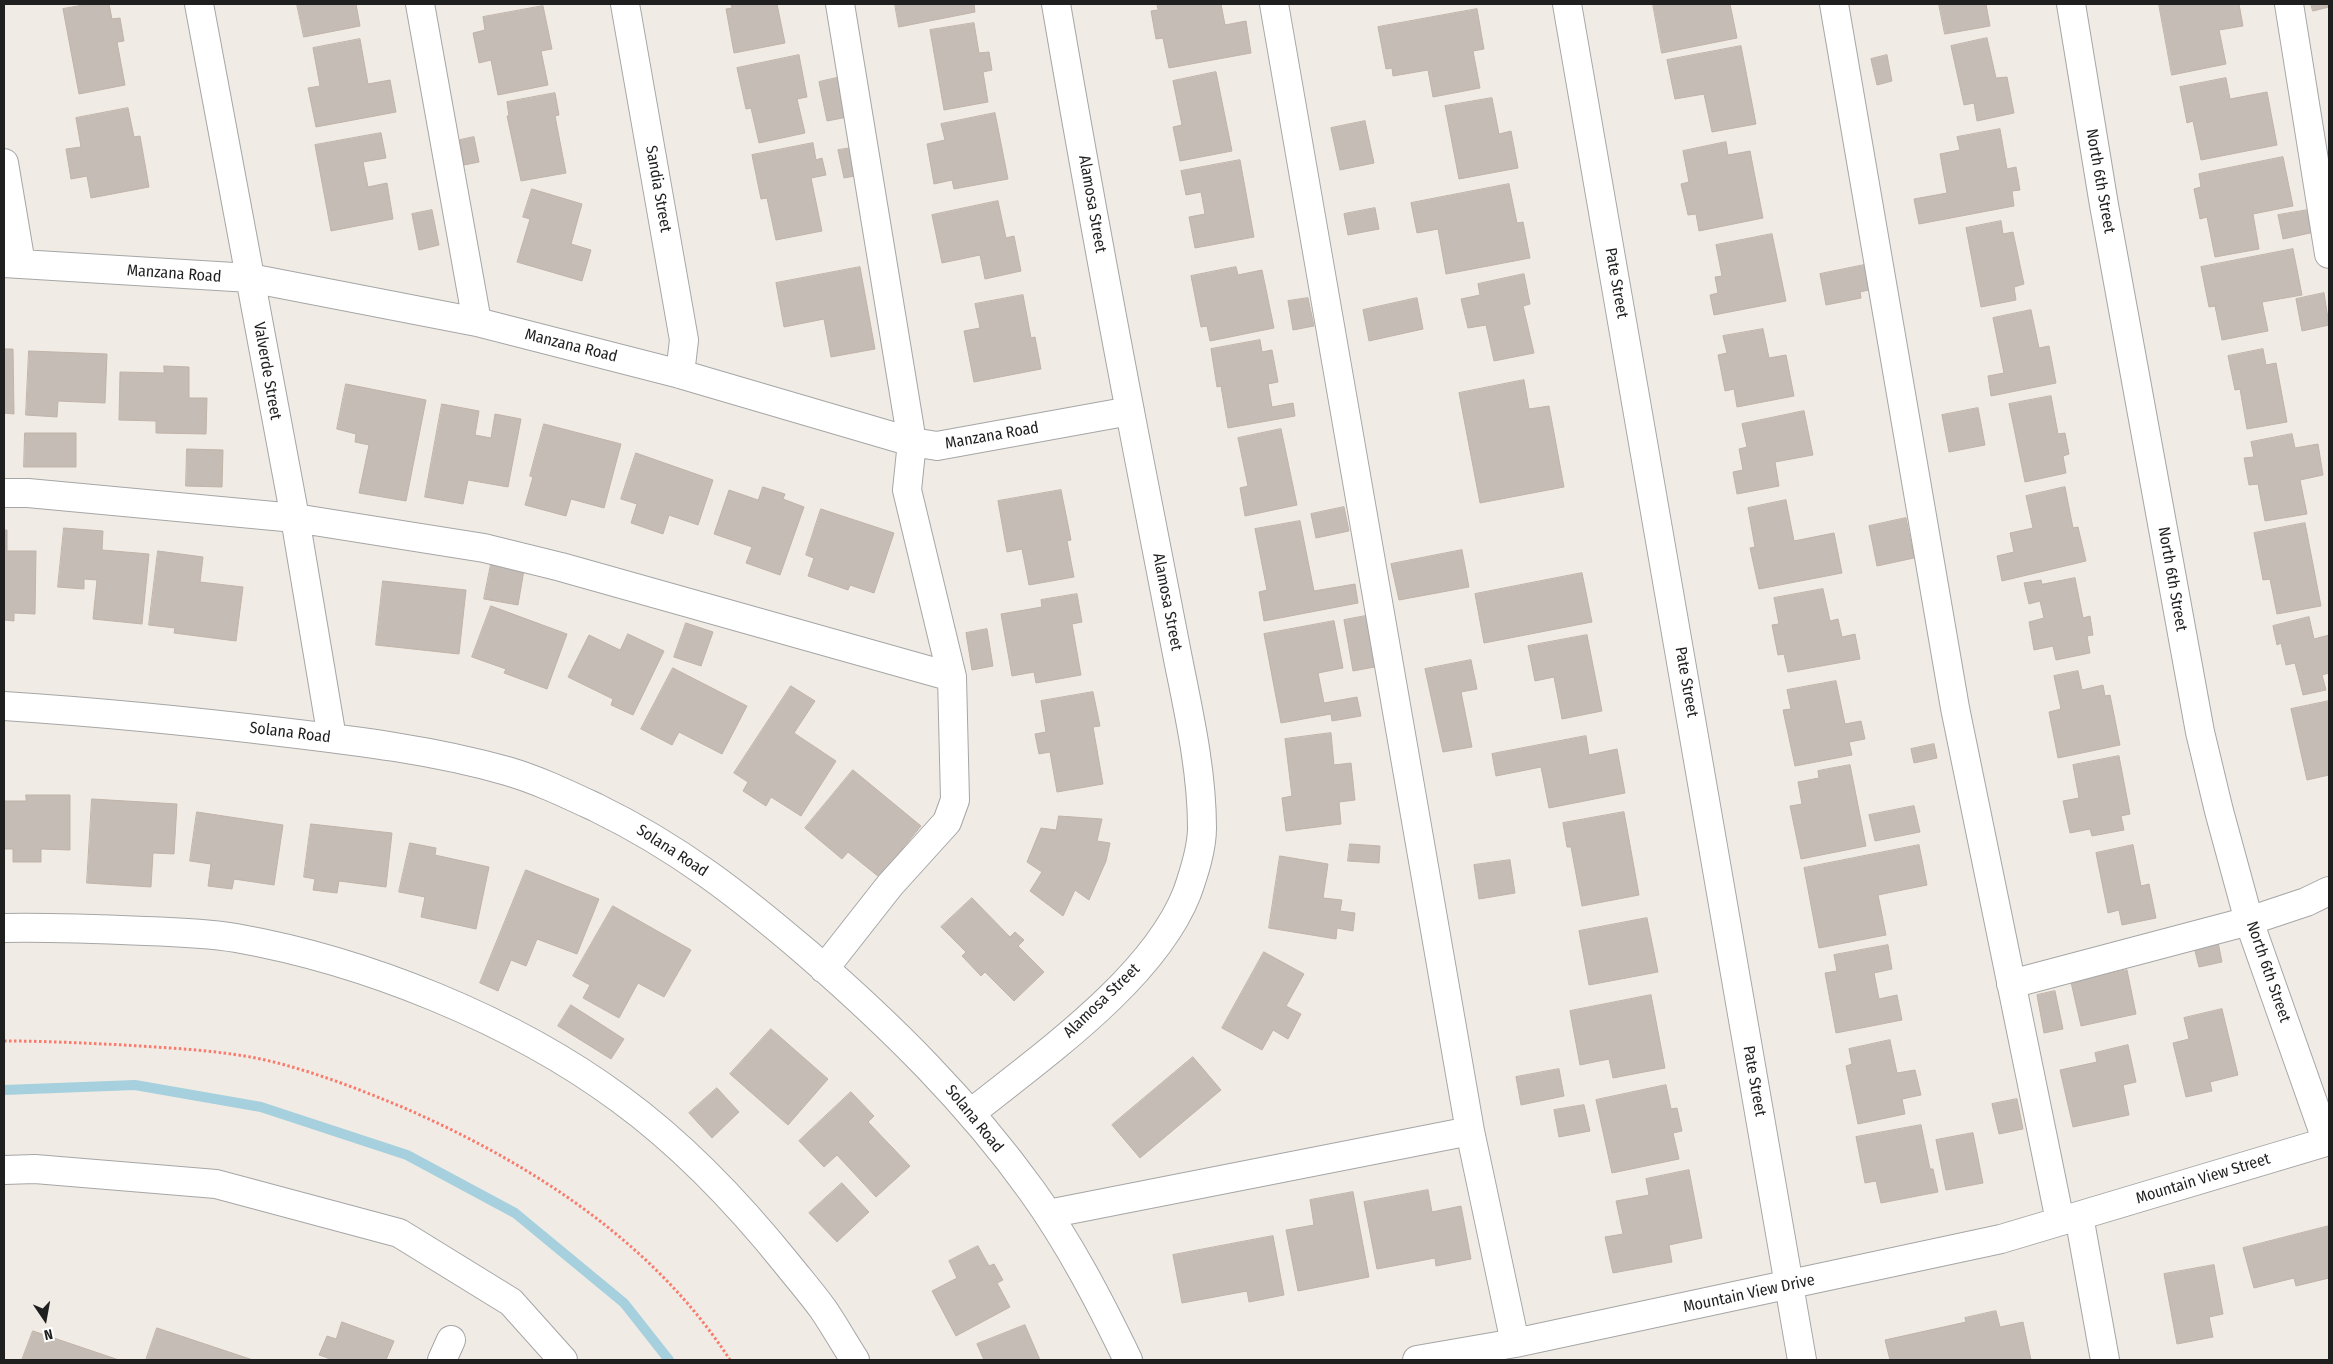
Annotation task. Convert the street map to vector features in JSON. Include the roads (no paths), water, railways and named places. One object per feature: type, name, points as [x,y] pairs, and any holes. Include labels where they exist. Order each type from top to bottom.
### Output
[{"type":"street","name":"Valverde Street","points":[[199,4],[295,518],[332,738]]},
{"type":"street","points":[[420,4],[477,322]]},
{"type":"street","name":"Sandia Street","points":[[625,4],[684,340],[680,374]]},
{"type":"street","points":[[824,969],[890,885],[947,822],[953,812],[955,800],[952,677],[907,490],[912,442],[840,4]]},
{"type":"street","name":"Alamosa Street","points":[[971,1113],[1065,1038],[1128,980],[1173,923],[1187,893],[1196,863],[1202,831],[1200,782],[1056,4]]},
{"type":"street","points":[[1274,4],[1470,1131],[1515,1343]]},
{"type":"street","name":"Pate Street","points":[[1567,4],[1802,1360]]},
{"type":"street","points":[[1834,4],[1955,708],[2011,984],[2105,1360]]},
{"type":"street","name":"North 6th Street","points":[[2071,4],[2104,205],[2200,732],[2249,921],[2328,1141]]},
{"type":"street","points":[[2289,4],[2329,254]]},
{"type":"street","points":[[4,164],[12,264]]},
{"type":"street","name":"Manzana Road","points":[[12,264],[250,278],[477,322],[680,374],[912,442],[937,446],[1130,411]]},
{"type":"street","points":[[4,493],[28,493],[295,518],[484,548],[561,567],[952,677]]},
{"type":"street","name":"Solana Road","points":[[4,706],[133,716],[332,738],[438,754],[508,772],[554,787],[641,830],[693,862],[750,905],[905,1042],[971,1113],[1048,1214],[1100,1303],[1128,1360]]},
{"type":"street","points":[[2011,984],[2249,921],[2306,902],[2329,891]]},
{"type":"street","points":[[4,928],[64,927],[185,932],[234,937],[269,944],[316,956],[397,982],[442,1000],[540,1047],[582,1072],[622,1100],[687,1154],[762,1232],[822,1308],[855,1360]]},
{"type":"street","points":[[1048,1214],[1470,1131]]},
{"type":"street","name":"Mountain View Street","points":[[2070,1218],[2328,1141]]},
{"type":"street","points":[[4,1170],[35,1169],[216,1184],[399,1233],[512,1302],[563,1360]]},
{"type":"street","name":"Mountain View Drive","points":[[1417,1360],[1515,1343],[2001,1239],[2070,1218]]},
{"type":"waterway","points":[[4,1090],[135,1085],[261,1107],[407,1155],[515,1213],[624,1303],[669,1360]]}]
